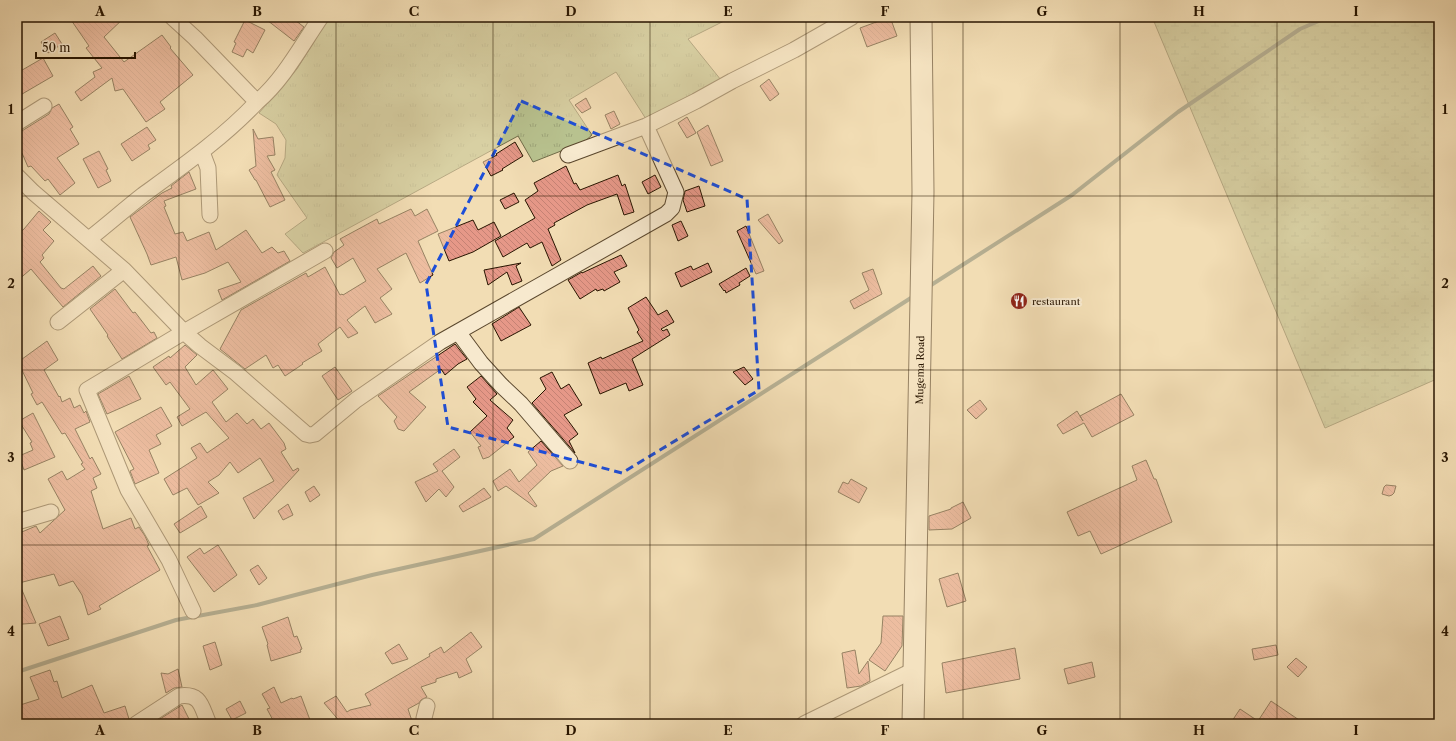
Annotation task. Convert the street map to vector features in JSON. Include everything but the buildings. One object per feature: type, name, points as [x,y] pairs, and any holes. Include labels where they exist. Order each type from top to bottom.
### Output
[{"type":"street","points":[[172,17],[195,38],[257,102]]},
{"type":"street","points":[[88,239],[142,196],[202,152],[270,91],[280,79],[322,17]]},
{"type":"street","points":[[568,155],[646,126],[794,50],[852,17]]},
{"type":"street","name":"Mugema Road","points":[[913,724],[923,192],[920,17]]},
{"type":"street","points":[[17,123],[44,106]]},
{"type":"street","points":[[17,176],[124,270],[184,332],[236,373],[306,434],[310,435],[315,434],[356,400],[440,342],[666,214],[672,208],[676,192],[646,126]]},
{"type":"street","points":[[202,152],[208,168],[210,215]]},
{"type":"street","points":[[193,611],[169,560],[128,490],[88,390],[184,332],[325,251]]},
{"type":"street","points":[[58,322],[124,270]]},
{"type":"street","points":[[458,332],[481,363],[500,385],[526,410],[570,461]]},
{"type":"street","points":[[17,522],[52,512]]},
{"type":"street","points":[[804,724],[914,670]]},
{"type":"street","points":[[136,724],[179,696],[186,695],[192,696],[199,700],[209,724]]},
{"type":"street","points":[[425,724],[424,718],[426,706]]},
{"type":"highlighted area","points":[[521,101],[747,199],[759,390],[622,473],[448,427],[426,284]]},
{"type":"green space","points":[[329,17],[732,17],[688,39],[721,80],[646,119],[616,72],[569,100],[592,135],[584,142],[533,162],[518,136],[303,253],[285,234],[307,218],[277,175],[285,158],[286,140],[276,124],[259,113],[297,69]]},
{"type":"green space","points":[[1152,17],[1439,17],[1439,378],[1325,428]]},
{"type":"waterway","points":[[928,287],[1072,195],[1178,112],[1300,29],[1328,17]]},
{"type":"waterway","points":[[17,672],[176,620],[257,605],[372,575],[534,539],[914,296]]},
{"type":"place","name":"restaurant","points":[[1019,301]]}]
